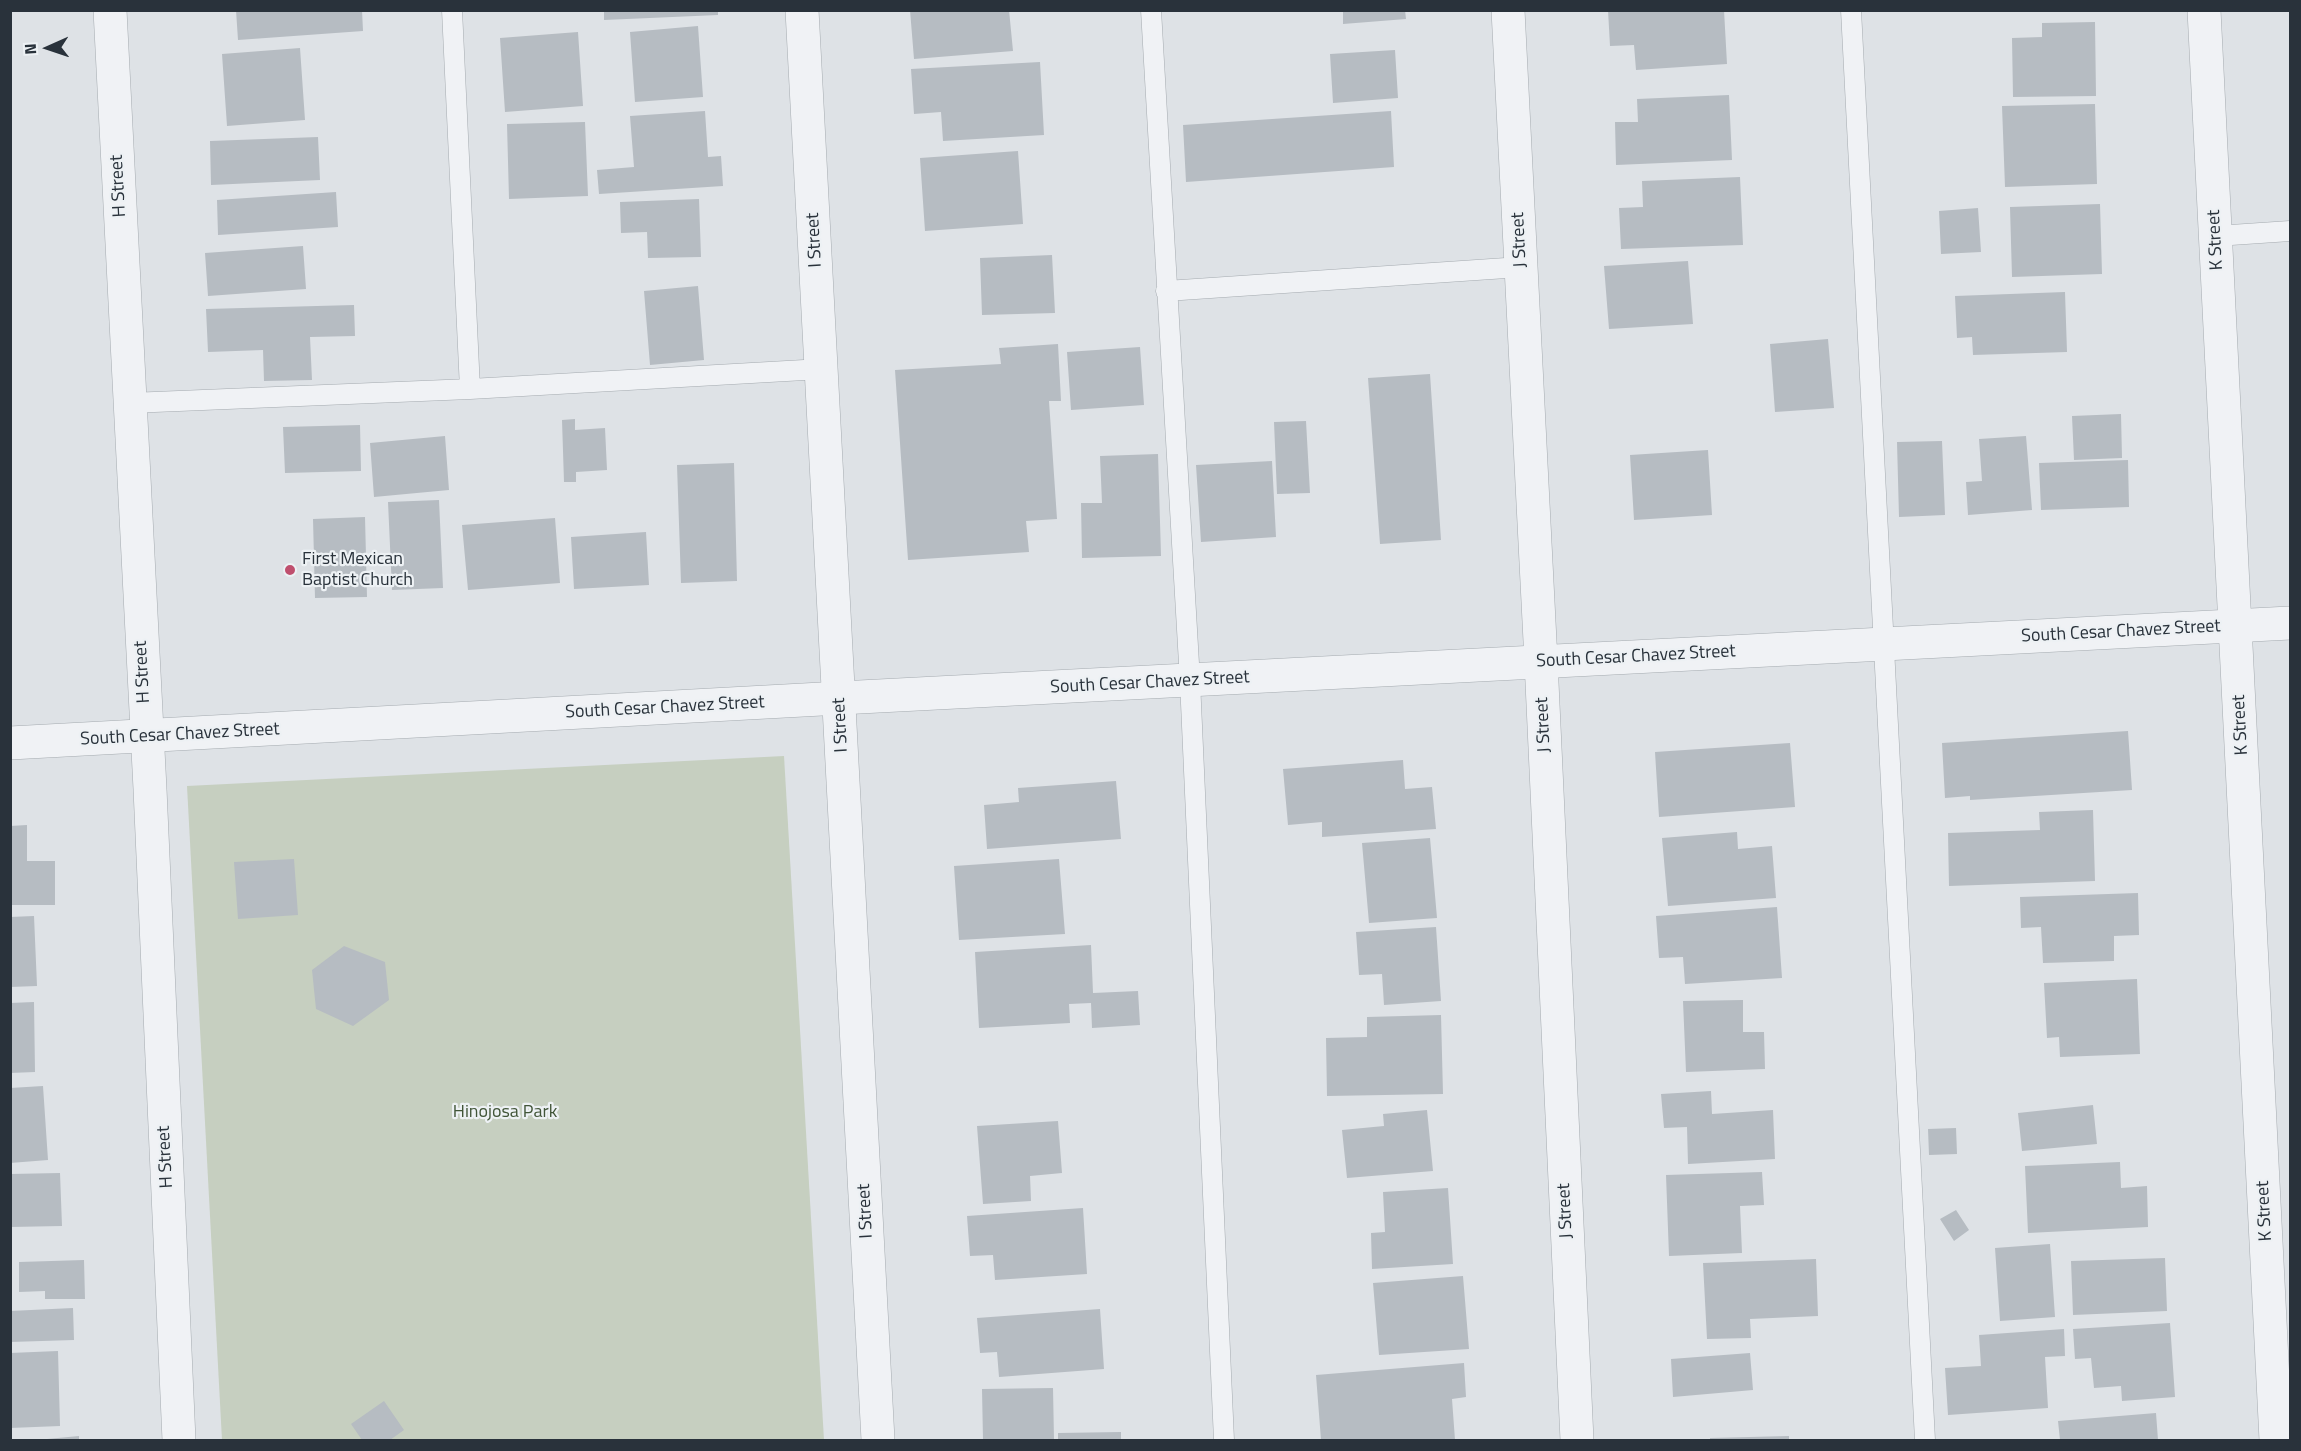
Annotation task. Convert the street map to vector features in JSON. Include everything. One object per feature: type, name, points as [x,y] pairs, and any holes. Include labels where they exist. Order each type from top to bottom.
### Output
[{"type":"street","name":"H Street","points":[[110,10],[147,737],[179,1440]]},
{"type":"street","name":"I Street","points":[[802,10],[878,1440]]},
{"type":"street","name":"J Street","points":[[1508,10],[1577,1440]]},
{"type":"street","name":"K Street","points":[[2204,10],[2236,626],[2280,1305],[2276,1440]]},
{"type":"street","name":"South Cesar Chavez Street","points":[[10,743],[2290,623]]},
{"type":"lane","points":[[452,10],[470,389]]},
{"type":"lane","points":[[1150,10],[1190,681],[1224,1440]]},
{"type":"lane","points":[[1851,10],[1925,1440]]},
{"type":"lane","points":[[2216,236],[2290,231]]},
{"type":"lane","points":[[1166,291],[1521,267]]},
{"type":"lane","points":[[130,403],[470,389],[822,369]]},
{"type":"green space","name":"Hinojosa Park","points":[[784,756],[824,1440],[222,1440],[187,786]]},
{"type":"building","points":[[236,10],[362,10],[363,31],[238,40]]},
{"type":"building","points":[[604,10],[718,10],[718,15],[604,20]]},
{"type":"building","points":[[910,10],[1009,10],[1013,51],[914,59]]},
{"type":"building","points":[[1343,10],[1405,10],[1406,19],[1343,24]]},
{"type":"building","points":[[1608,10],[1724,10],[1727,64],[1636,70],[1634,45],[1610,46]]},
{"type":"building","points":[[2095,22],[2096,96],[2013,97],[2012,38],[2042,37],[2042,23]]},
{"type":"building","points":[[698,26],[703,97],[635,102],[630,32]]},
{"type":"building","points":[[578,32],[583,106],[505,112],[500,38]]},
{"type":"building","points":[[300,48],[305,120],[227,126],[222,54]]},
{"type":"building","points":[[1395,50],[1398,98],[1333,103],[1330,54]]},
{"type":"building","points":[[1040,62],[1044,135],[943,141],[941,112],[914,114],[911,69]]},
{"type":"building","points":[[1729,95],[1732,160],[1616,165],[1615,122],[1638,122],[1637,99]]},
{"type":"building","points":[[2095,104],[2097,184],[2005,187],[2002,106]]},
{"type":"building","points":[[705,111],[708,157],[721,156],[723,186],[599,194],[597,170],[634,167],[630,116]]},
{"type":"building","points":[[1391,111],[1394,167],[1186,182],[1183,125]]},
{"type":"building","points":[[585,122],[588,196],[509,199],[507,124]]},
{"type":"building","points":[[318,137],[320,180],[211,185],[210,141]]},
{"type":"building","points":[[1018,151],[1023,224],[925,231],[920,158]]},
{"type":"building","points":[[1740,177],[1743,245],[1621,249],[1619,208],[1643,207],[1642,181]]},
{"type":"building","points":[[336,192],[338,227],[218,235],[217,200]]},
{"type":"building","points":[[699,199],[701,257],[648,258],[647,232],[621,233],[620,202]]},
{"type":"building","points":[[2100,204],[2102,274],[2012,277],[2010,207]]},
{"type":"building","points":[[1978,208],[1981,252],[1941,254],[1939,211]]},
{"type":"building","points":[[303,246],[306,289],[208,296],[205,253]]},
{"type":"building","points":[[1052,255],[1055,313],[982,315],[980,258]]},
{"type":"building","points":[[1688,261],[1693,324],[1609,329],[1604,266]]},
{"type":"building","points":[[698,286],[704,360],[650,365],[644,291]]},
{"type":"building","points":[[2065,292],[2067,352],[1973,355],[1972,337],[1957,338],[1955,296]]},
{"type":"building","points":[[354,305],[355,336],[310,337],[312,380],[264,381],[263,350],[208,352],[206,309]]},
{"type":"building","points":[[1828,339],[1834,408],[1775,412],[1770,344]]},
{"type":"building","points":[[1058,344],[1061,401],[1049,401],[1057,519],[1026,521],[1029,552],[908,560],[895,370],[1001,364],[999,348]]},
{"type":"building","points":[[1140,347],[1144,405],[1071,410],[1067,352]]},
{"type":"building","points":[[1430,374],[1441,540],[1380,544],[1368,378]]},
{"type":"building","points":[[2121,414],[2122,458],[2074,460],[2072,416]]},
{"type":"building","points":[[575,419],[575,430],[605,428],[607,470],[576,472],[576,482],[564,482],[562,420]]},
{"type":"building","points":[[1306,421],[1310,493],[1277,494],[1274,422]]},
{"type":"building","points":[[360,425],[361,471],[285,473],[283,427]]},
{"type":"building","points":[[445,436],[449,490],[374,497],[370,443]]},
{"type":"building","points":[[2026,436],[2032,510],[1968,515],[1966,482],[1982,481],[1979,439]]},
{"type":"building","points":[[1942,441],[1945,515],[1899,517],[1897,442]]},
{"type":"building","points":[[1708,450],[1712,515],[1634,520],[1630,455]]},
{"type":"building","points":[[1158,454],[1161,556],[1082,558],[1081,503],[1102,503],[1100,456]]},
{"type":"building","points":[[2128,460],[2129,507],[2041,510],[2039,463]]},
{"type":"building","points":[[1272,461],[1276,537],[1201,542],[1196,465]]},
{"type":"building","points":[[734,463],[737,581],[681,583],[677,465]]},
{"type":"building","points":[[439,500],[443,588],[392,590],[388,502]]},
{"type":"building","points":[[365,517],[367,597],[315,598],[313,519]]},
{"type":"building","points":[[555,518],[560,583],[468,590],[462,525]]},
{"type":"building","points":[[646,532],[649,585],[574,589],[571,537]]},
{"type":"building","points":[[2128,731],[2132,790],[1970,800],[1970,796],[1945,798],[1942,743]]},
{"type":"building","points":[[1790,743],[1795,807],[1659,817],[1655,752]]},
{"type":"building","points":[[1403,760],[1405,789],[1432,787],[1436,829],[1322,837],[1322,822],[1288,825],[1283,769]]},
{"type":"building","points":[[1116,781],[1121,839],[987,849],[984,805],[1019,802],[1018,788]]},
{"type":"building","points":[[2093,810],[2095,881],[1949,886],[1948,833],[2040,830],[2039,812]]},
{"type":"building","points":[[27,825],[27,861],[55,861],[55,905],[10,905],[10,826]]},
{"type":"building","points":[[1737,832],[1738,849],[1772,846],[1776,898],[1668,906],[1662,838]]},
{"type":"building","points":[[1430,838],[1437,918],[1369,923],[1362,843]]},
{"type":"building","points":[[294,859],[298,915],[238,919],[234,862]]},
{"type":"building","points":[[1059,859],[1065,934],[959,940],[954,866]]},
{"type":"building","points":[[2138,893],[2139,935],[2114,936],[2114,961],[2043,963],[2041,927],[2021,928],[2020,897]]},
{"type":"building","points":[[1777,907],[1782,978],[1685,984],[1683,957],[1659,958],[1656,916]]},
{"type":"building","points":[[34,916],[37,986],[10,987],[10,917]]},
{"type":"building","points":[[1436,927],[1441,1001],[1384,1005],[1382,974],[1359,975],[1356,932]]},
{"type":"building","points":[[1091,945],[1093,993],[1138,991],[1140,1025],[1092,1028],[1091,1003],[1069,1004],[1070,1023],[979,1028],[975,952]]},
{"type":"building","points":[[344,946],[385,962],[389,1000],[353,1026],[316,1009],[312,970]]},
{"type":"building","points":[[2137,979],[2140,1054],[2060,1057],[2059,1037],[2047,1038],[2044,983]]},
{"type":"building","points":[[1743,1000],[1743,1032],[1764,1032],[1765,1069],[1686,1072],[1683,1001]]},
{"type":"building","points":[[34,1002],[35,1072],[10,1073],[10,1003]]},
{"type":"building","points":[[1441,1015],[1443,1094],[1327,1096],[1326,1038],[1367,1037],[1367,1017]]},
{"type":"building","points":[[43,1086],[48,1160],[10,1163],[10,1088]]},
{"type":"building","points":[[1711,1091],[1712,1114],[1773,1110],[1775,1159],[1688,1164],[1687,1127],[1664,1128],[1661,1094]]},
{"type":"building","points":[[2093,1105],[2097,1144],[2022,1151],[2018,1113]]},
{"type":"building","points":[[1427,1110],[1433,1171],[1347,1178],[1342,1130],[1384,1126],[1383,1114]]},
{"type":"building","points":[[1058,1121],[1062,1173],[1030,1176],[1031,1201],[983,1204],[977,1126]]},
{"type":"building","points":[[1956,1128],[1957,1154],[1929,1155],[1928,1129]]},
{"type":"building","points":[[2120,1162],[2121,1188],[2147,1186],[2148,1227],[2028,1233],[2025,1166]]},
{"type":"building","points":[[1762,1172],[1764,1205],[1740,1206],[1742,1253],[1669,1256],[1666,1175]]},
{"type":"building","points":[[60,1173],[62,1226],[10,1227],[10,1174]]},
{"type":"building","points":[[1448,1188],[1453,1264],[1372,1269],[1371,1233],[1385,1232],[1383,1192]]},
{"type":"building","points":[[1083,1208],[1087,1274],[995,1280],[993,1255],[970,1256],[967,1216]]},
{"type":"building","points":[[1956,1210],[1969,1230],[1954,1241],[1940,1219]]},
{"type":"building","points":[[2050,1244],[2055,1317],[2000,1321],[1995,1248]]},
{"type":"building","points":[[2165,1258],[2167,1311],[2073,1315],[2071,1261]]},
{"type":"building","points":[[1816,1259],[1818,1316],[1750,1319],[1751,1338],[1707,1339],[1703,1263]]},
{"type":"building","points":[[84,1260],[85,1299],[45,1299],[45,1291],[19,1292],[19,1262]]},
{"type":"building","points":[[1463,1276],[1469,1349],[1379,1355],[1373,1283]]},
{"type":"building","points":[[73,1308],[74,1340],[10,1342],[10,1311]]},
{"type":"building","points":[[1100,1309],[1104,1369],[999,1377],[997,1352],[980,1353],[977,1318]]},
{"type":"building","points":[[2170,1323],[2175,1397],[2122,1401],[2121,1386],[2094,1388],[2091,1358],[2075,1359],[2073,1329]]},
{"type":"building","points":[[2064,1329],[2065,1356],[2045,1357],[2048,1408],[1948,1415],[1945,1368],[1981,1366],[1979,1335]]},
{"type":"building","points":[[58,1351],[60,1426],[10,1428],[10,1353]]},
{"type":"building","points":[[1750,1353],[1753,1390],[1673,1397],[1671,1359]]},
{"type":"building","points":[[1464,1363],[1466,1397],[1452,1399],[1455,1440],[1321,1440],[1316,1375]]},
{"type":"building","points":[[1053,1388],[1054,1440],[983,1440],[982,1389]]},
{"type":"building","points":[[384,1401],[404,1430],[390,1440],[362,1440],[351,1424]]},
{"type":"building","points":[[2156,1413],[2158,1440],[2060,1440],[2058,1421]]},
{"type":"building","points":[[1121,1432],[1121,1440],[1058,1440],[1058,1433]]},
{"type":"building","points":[[79,1436],[79,1440],[47,1440],[47,1439]]},
{"type":"building","points":[[1789,1436],[1789,1440],[1710,1440],[1710,1438]]},
{"type":"place","name":"First Mexican Baptist Church","points":[[290,570]]}]
